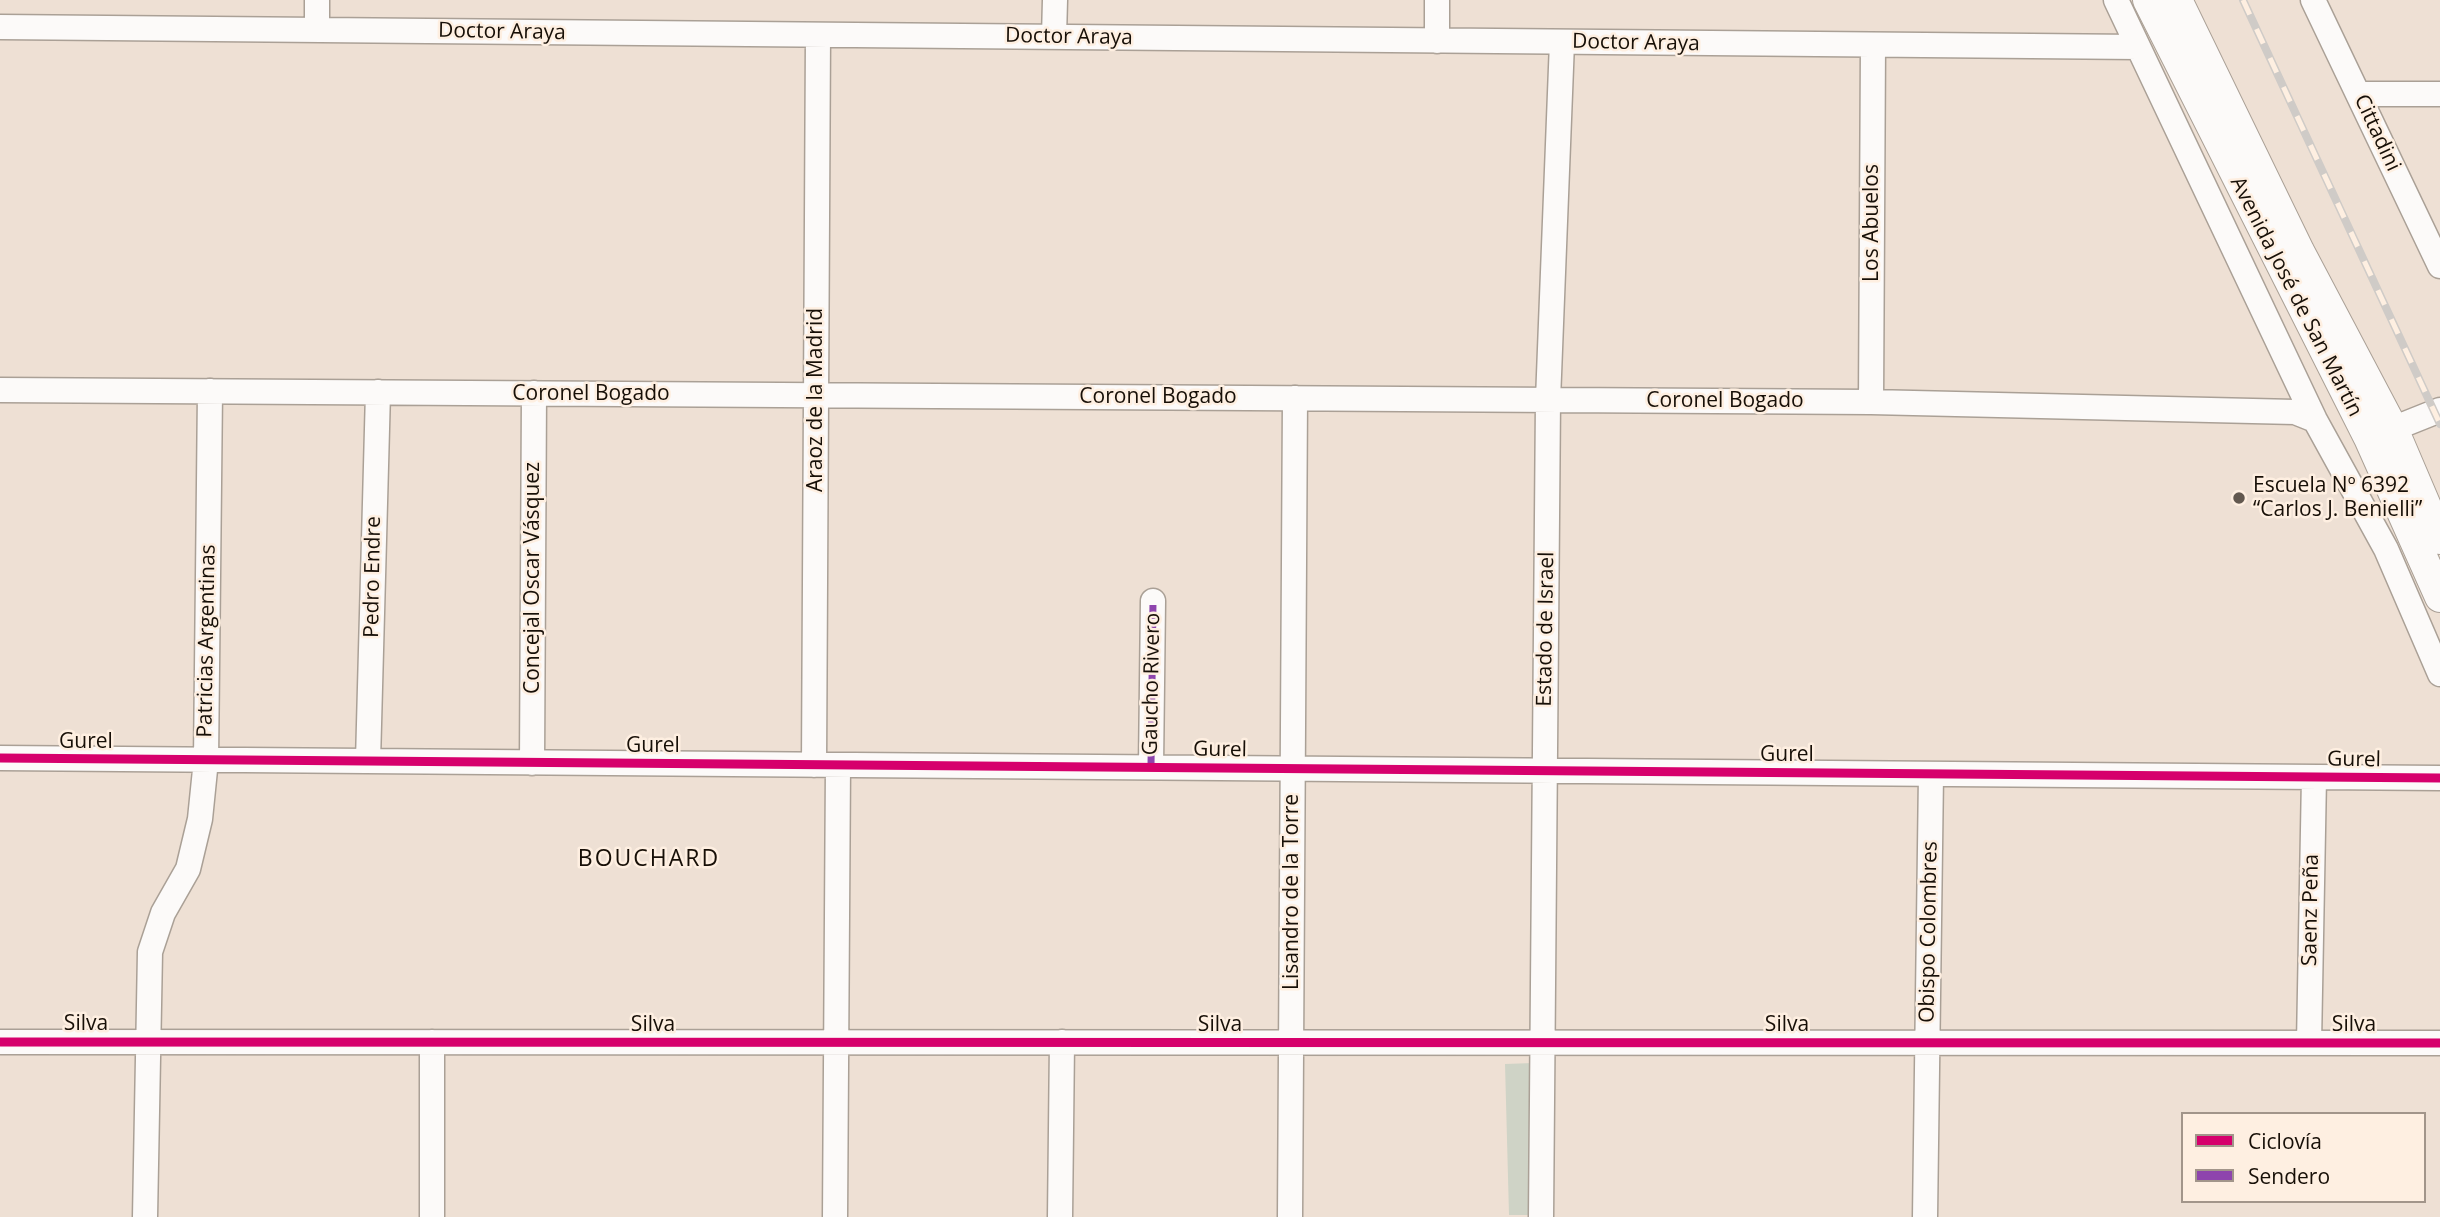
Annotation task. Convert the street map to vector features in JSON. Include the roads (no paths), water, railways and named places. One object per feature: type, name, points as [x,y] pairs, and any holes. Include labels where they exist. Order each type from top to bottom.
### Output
[{"type":"main road","name":"Avenida José de San Martín","points":[[2148,0],[2440,539]]},
{"type":"main road","name":"Avenida José de San Martín","points":[[2178,0],[2300,251],[2381,434],[2440,597]]},
{"type":"street","points":[[317,0],[317,30]]},
{"type":"street","points":[[1054,37],[1055,0]]},
{"type":"street","points":[[1437,0],[1437,41]]},
{"type":"street","points":[[2116,0],[2315,420],[2386,549],[2440,674]]},
{"type":"street","name":"Cittadini","points":[[2313,0],[2440,266]]},
{"type":"street","name":"Doctor Araya","points":[[0,27],[2138,47]]},
{"type":"street","name":"Araoz de la Madrid","points":[[818,35],[816,395],[836,1042],[835,1217]]},
{"type":"street","name":"Estado de Israel","points":[[1541,1217],[1548,400],[1562,42]]},
{"type":"street","name":"Los Abuelos","points":[[1871,402],[1873,45]]},
{"type":"street","points":[[2358,94],[2440,94]]},
{"type":"street","name":"Coronel Bogado","points":[[0,390],[1871,402],[2295,412],[2315,420]]},
{"type":"street","name":"Patricias Argentinas","points":[[145,1217],[150,952],[163,913],[188,869],[200,819],[206,760],[210,391]]},
{"type":"street","name":"Pedro Endre","points":[[368,761],[378,392]]},
{"type":"street","name":"Concejal Oscar Vásquez","points":[[532,763],[534,393]]},
{"type":"street","name":"Lisandro de la Torre","points":[[1290,1217],[1295,398]]},
{"type":"street","points":[[2381,434],[2440,410]]},
{"type":"street","name":"Gaucho Rivero","points":[[1151,766],[1153,601]]},
{"type":"street","name":"Gurel","points":[[0,758],[2440,778]]},
{"type":"street","name":"Obispo Colombres","points":[[1925,1217],[1931,774]]},
{"type":"street","name":"Saenz Peña","points":[[2309,1043],[2314,777]]},
{"type":"street","name":"Silva","points":[[0,1042],[2440,1043]]},
{"type":"street","points":[[432,1042],[432,1217]]},
{"type":"street","points":[[1060,1217],[1062,1042]]},
{"type":"railway","points":[[2243,0],[2440,424]]},
{"type":"place","name":"Escuela Nº 6392 “Carlos J. Benielli”","points":[[2239,498]]},
{"type":"district","name":"BOUCHARD","points":[[649,859]]}]
